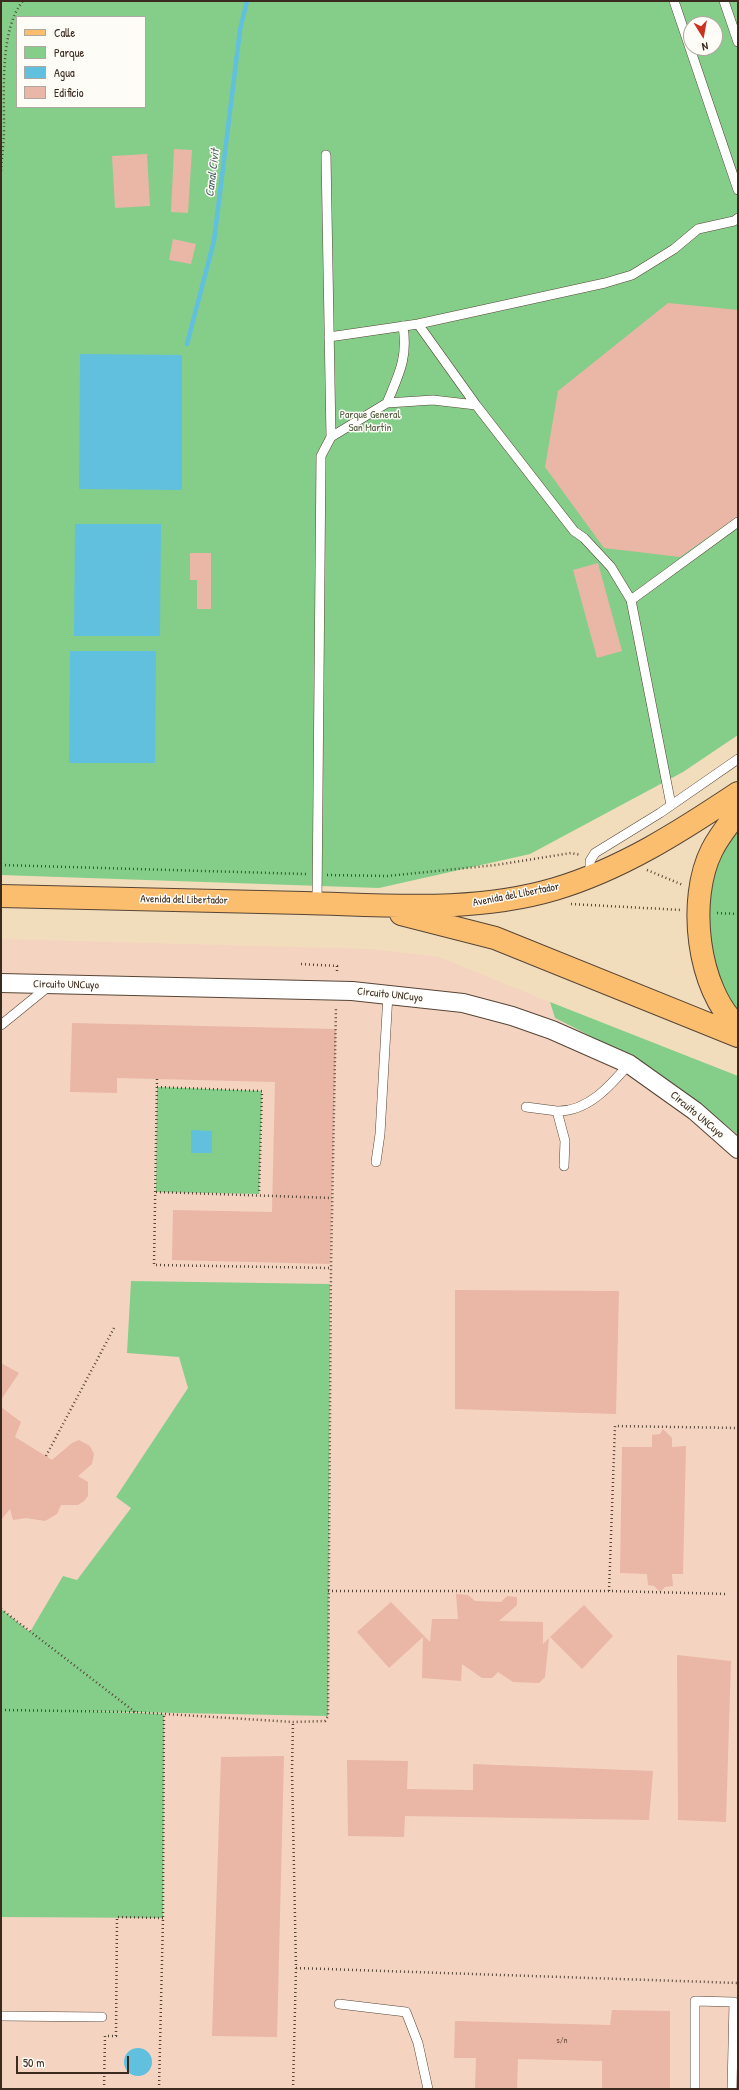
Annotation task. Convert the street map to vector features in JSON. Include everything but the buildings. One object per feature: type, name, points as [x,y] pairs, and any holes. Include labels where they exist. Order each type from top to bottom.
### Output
[{"type":"main road","name":"Avenida del Libertador","points":[[1,896],[367,906],[467,905],[505,900],[555,889],[590,866],[619,864],[693,823],[738,793]]},
{"type":"main road","points":[[738,812],[712,850],[702,882],[698,912],[702,954],[706,974],[723,1010],[738,1027]]},
{"type":"main road","name":"Avenida del Libertador","points":[[367,906],[453,926],[495,938],[738,1036]]},
{"type":"street","name":"Circuito UNCuyo","points":[[1,983],[352,991],[463,1003],[512,1016],[552,1030],[629,1064],[695,1111],[738,1149]]},
{"type":"lane","points":[[674,1],[738,190]]},
{"type":"lane","points":[[724,1],[738,42]]},
{"type":"lane","points":[[317,904],[321,456],[331,437],[326,154]]},
{"type":"lane","points":[[329,337],[418,324],[605,283],[632,274],[674,250],[698,230],[734,221],[738,218]]},
{"type":"lane","points":[[418,324],[476,405],[574,531],[584,538],[610,567],[631,600],[671,805]]},
{"type":"lane","points":[[387,403],[403,365],[405,336],[403,326]]},
{"type":"lane","points":[[331,437],[387,403],[433,400],[476,405]]},
{"type":"lane","points":[[631,600],[738,522]]},
{"type":"lane","points":[[590,866],[671,805],[738,759]]},
{"type":"lane","points":[[1,1025],[52,984]]},
{"type":"lane","points":[[376,1162],[380,1134],[388,994]]},
{"type":"lane","points":[[526,1107],[565,1111],[590,1101],[607,1090],[629,1064]]},
{"type":"lane","points":[[557,1111],[565,1141],[564,1166]]},
{"type":"lane","points":[[695,2089],[695,2001],[734,2002],[732,2089]]},
{"type":"lane","points":[[340,2004],[406,2012],[418,2043],[428,2089]]},
{"type":"lane","points":[[1,2016],[102,2017]]},
{"type":"path","points":[[1,170],[4,129],[4,70],[9,29],[19,6],[23,1]]},
{"type":"path","points":[[1,865],[387,876],[496,865],[571,853],[590,866]]},
{"type":"path","points":[[637,854],[647,870],[689,887]]},
{"type":"path","points":[[567,903],[738,914]]},
{"type":"path","points":[[301,964],[338,966],[337,972]]},
{"type":"path","points":[[1,1710],[135,1712],[293,1722],[325,1721],[328,1716],[331,1268],[336,1004]]},
{"type":"path","points":[[157,1079],[154,1265],[331,1268]]},
{"type":"path","points":[[157,1087],[262,1090],[259,1194]]},
{"type":"path","points":[[156,1192],[259,1194],[332,1198]]},
{"type":"path","points":[[46,1456],[114,1328]]},
{"type":"path","points":[[609,1591],[615,1426],[738,1428]]},
{"type":"path","points":[[328,1591],[609,1591],[728,1594]]},
{"type":"path","points":[[1,1609],[135,1712]]},
{"type":"path","points":[[159,2089],[163,1918],[164,1714]]},
{"type":"path","points":[[293,1722],[292,1778],[296,1968],[293,2089]]},
{"type":"path","points":[[104,2089],[104,2036],[116,2036],[117,1917],[163,1918]]},
{"type":"path","points":[[296,1968],[738,1984]]},
{"type":"shaded area","points":[[1,939],[370,949],[439,957],[608,1026],[738,1076],[738,2089],[1,2089]]},
{"type":"green space","name":"Parque General San Martín","points":[[1,1],[738,1],[738,735],[683,772],[530,854],[379,888],[1,875]]},
{"type":"green space","points":[[738,812],[738,1027],[706,974],[712,850]]},
{"type":"green space","points":[[550,1002],[738,1076],[738,1135],[695,1101],[650,1070],[627,1056],[555,1018]]},
{"type":"green space","points":[[157,1087],[262,1091],[259,1194],[156,1192]]},
{"type":"green space","points":[[131,1281],[330,1284],[328,1716],[79,1711],[164,1714],[163,1918],[1,1917],[1,1609],[30,1632],[63,1576],[77,1580],[131,1508],[116,1497],[188,1388],[179,1357],[127,1353]]},
{"type":"water","points":[[80,354],[182,355],[182,490],[79,489]]},
{"type":"water","points":[[75,524],[161,524],[160,636],[74,636]]},
{"type":"water","points":[[70,651],[156,651],[155,763],[69,763]]},
{"type":"water","points":[[191,1130],[212,1131],[212,1153],[191,1153]]},
{"type":"water","points":[[138,2048],[148,2052],[152,2062],[148,2072],[138,2076],[128,2072],[124,2062],[128,2052]]},
{"type":"waterway","name":"Canal Civit","points":[[187,344],[214,241],[240,30],[247,1]]}]
